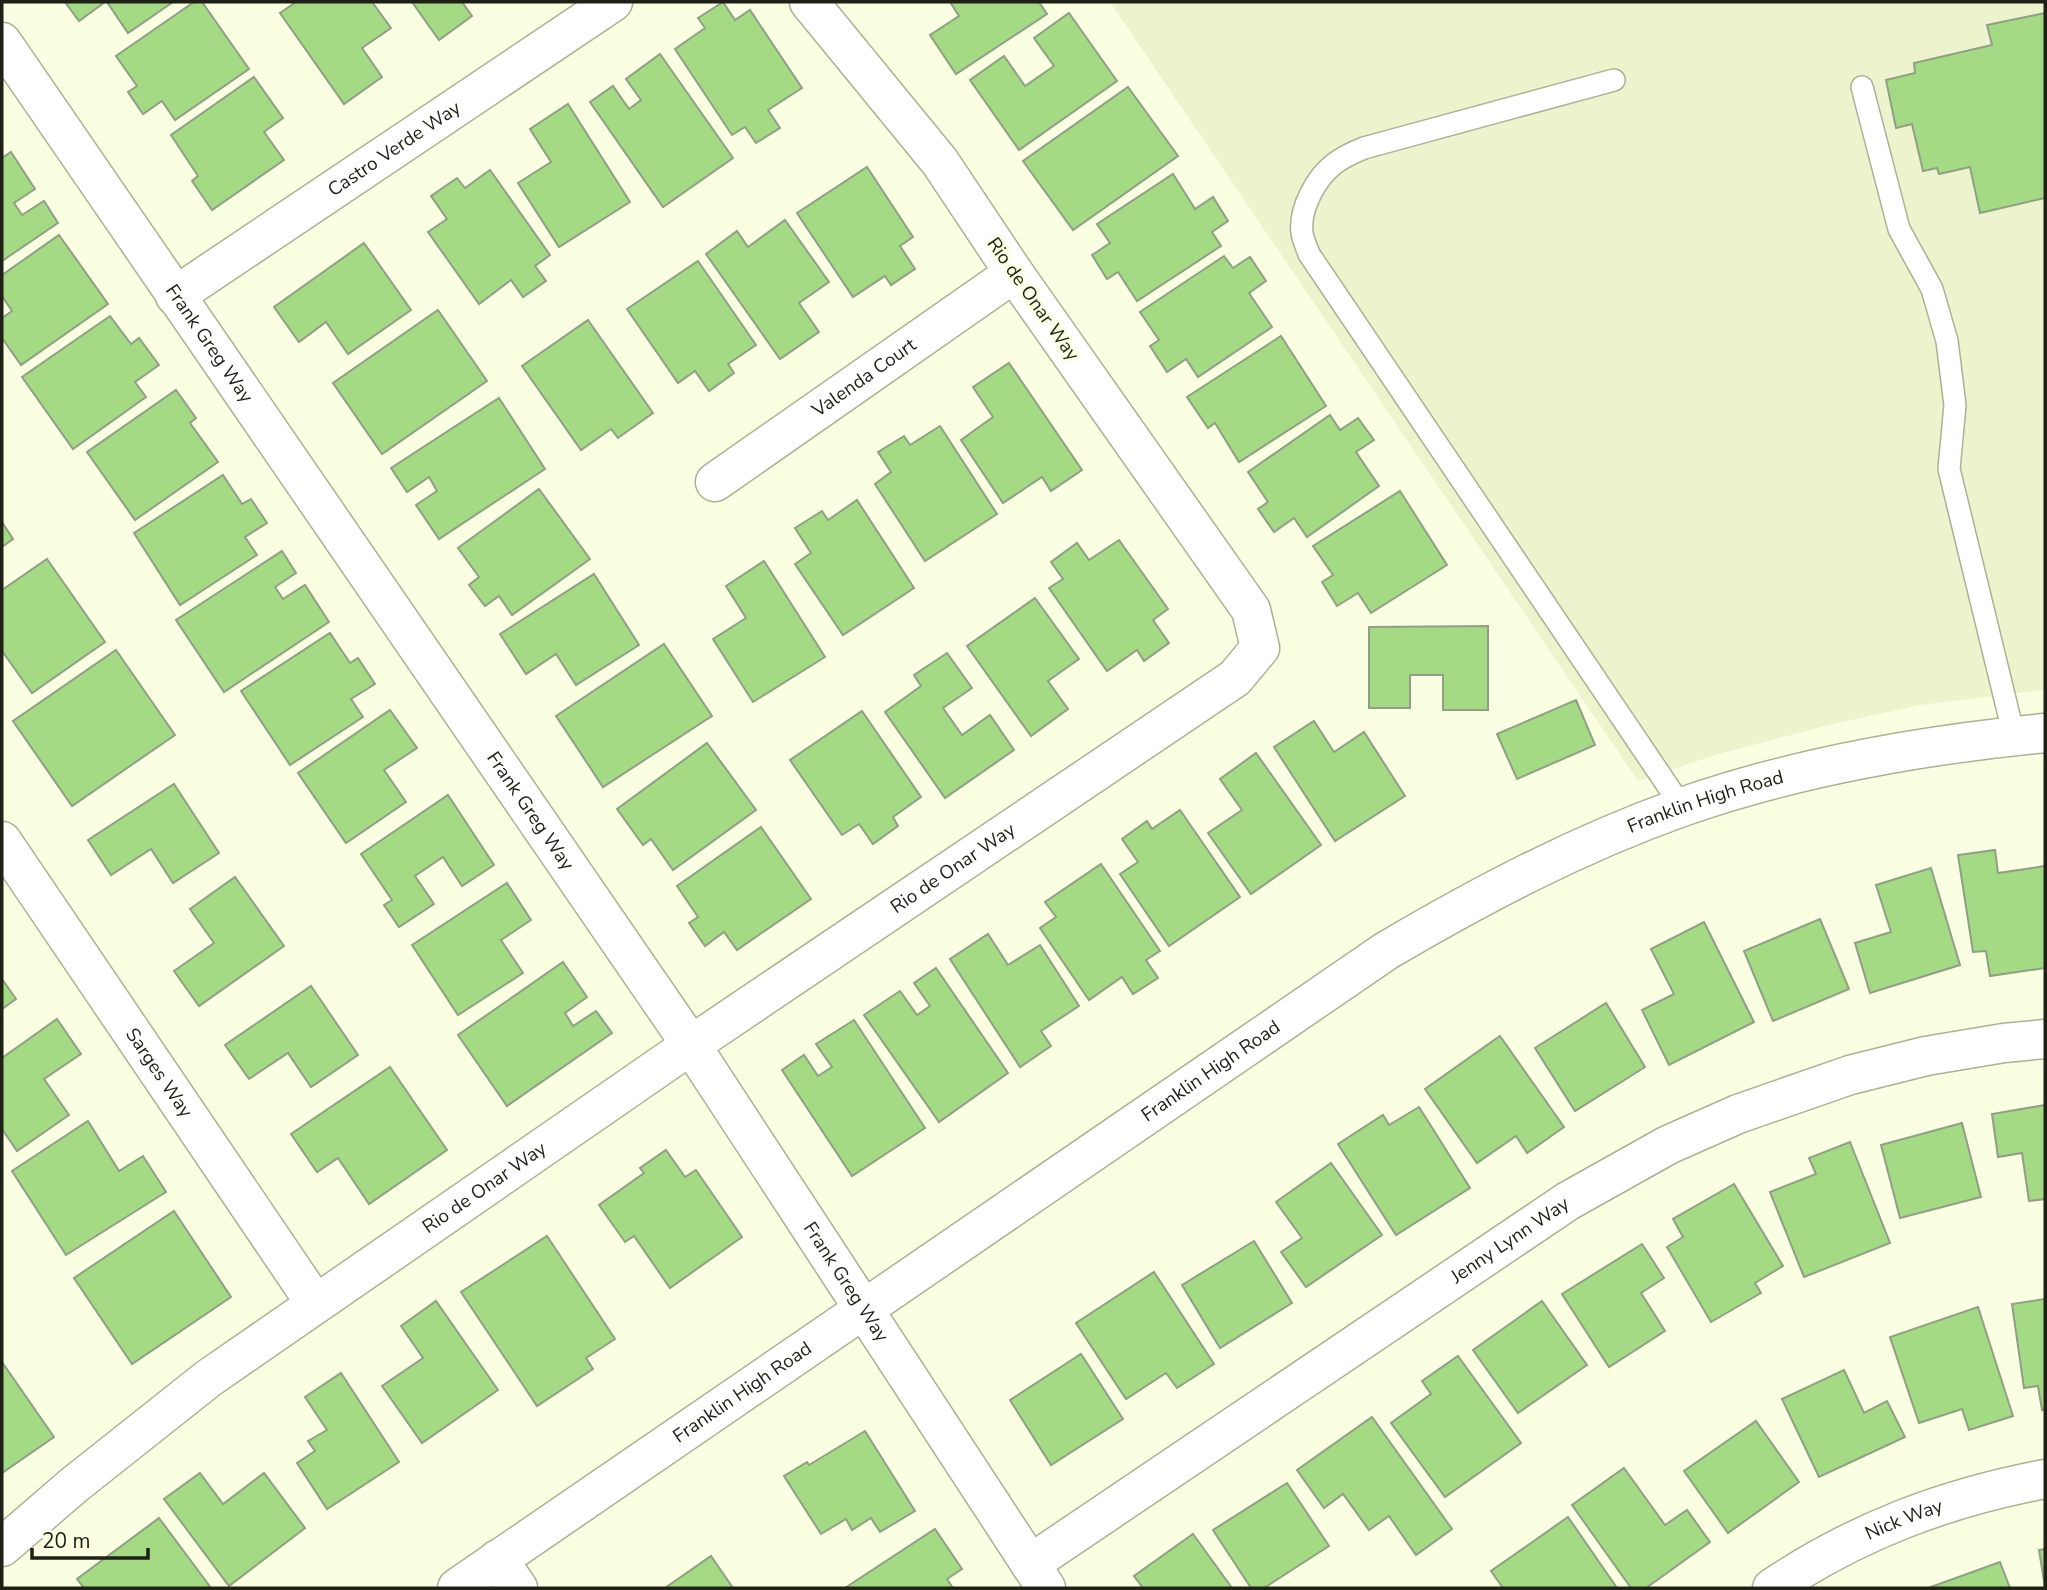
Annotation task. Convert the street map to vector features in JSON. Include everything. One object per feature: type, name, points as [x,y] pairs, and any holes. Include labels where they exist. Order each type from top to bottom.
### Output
[{"type":"street","name":"Castro Verde Way","points":[[175,296],[613,2]]},
{"type":"street","name":"Rio de Onar Way","points":[[2,1548],[74,1485],[209,1378],[691,1045],[1235,678],[1260,648],[1251,610],[940,162],[809,2]]},
{"type":"street","name":"Frank Greg Way","points":[[2,42],[691,1045],[1038,1576]]},
{"type":"street","name":"Valenda Court","points":[[715,482],[1014,272]]},
{"type":"street","name":"Franklin High Road","points":[[457,1588],[508,1574],[862,1309],[1386,951],[1456,909],[1566,854],[1682,807],[1761,782],[1842,762],[1965,741],[2029,735]]},
{"type":"street","name":"Sarges Way","points":[[2,841],[315,1303]]},
{"type":"street","name":"Jenny Lynn Way","points":[[1038,1576],[1568,1201],[1668,1145],[1738,1114],[1850,1075],[1926,1056],[2045,1039]]},
{"type":"street","name":"Nick Way","points":[[1772,1588],[1854,1540],[1933,1506],[1988,1490],[2045,1479]]},
{"type":"lane","points":[[1614,80],[1364,148],[1343,158],[1332,165],[1313,191],[1303,214],[1302,234],[1309,254],[1543,605],[1682,807]]},
{"type":"lane","points":[[1862,87],[1899,229],[1932,289],[1947,341],[1955,405],[1949,469],[2029,735]]},
{"type":"shaded area","points":[[1110,2],[2045,2],[2045,690],[1920,705],[1833,724],[1715,755],[1638,781]]},
{"type":"building","points":[[65,2],[105,2],[79,21]]},
{"type":"building","points":[[107,2],[173,2],[128,33]]},
{"type":"building","points":[[194,2],[202,2],[249,69],[175,120],[162,101],[143,114],[128,92],[137,86],[116,56]]},
{"type":"building","points":[[296,2],[372,2],[391,28],[362,48],[382,77],[344,104],[280,13]]},
{"type":"building","points":[[412,2],[462,2],[472,16],[439,40]]},
{"type":"building","points":[[723,2],[735,20],[750,10],[802,88],[768,110],[780,128],[756,143],[745,127],[732,135],[675,49],[705,28],[698,18]]},
{"type":"building","points":[[950,2],[1039,2],[1047,14],[956,74],[930,35],[959,16]]},
{"type":"building","points":[[1069,13],[1117,81],[1019,150],[970,80],[1004,56],[1025,86],[1054,66],[1034,38]]},
{"type":"building","points":[[2045,13],[2045,198],[1980,213],[1970,167],[1939,174],[1937,168],[1923,171],[1912,124],[1896,128],[1886,80],[1915,73],[1914,63],[1992,45],[1987,25]]},
{"type":"building","points":[[660,54],[733,158],[663,207],[590,102],[613,86],[629,109],[641,100],[626,79]]},
{"type":"building","points":[[254,77],[283,118],[264,132],[284,160],[212,210],[192,181],[198,176],[171,135]]},
{"type":"building","points":[[1128,87],[1178,156],[1073,230],[1023,161]]},
{"type":"building","points":[[568,104],[630,202],[559,247],[518,183],[551,162],[530,129]]},
{"type":"building","points":[[11,152],[35,189],[14,203],[22,215],[44,201],[58,223],[2,261],[2,158]]},
{"type":"building","points":[[867,167],[913,237],[900,246],[915,269],[891,285],[885,276],[853,297],[797,213]]},
{"type":"building","points":[[490,170],[550,255],[535,266],[546,281],[523,297],[511,280],[479,304],[428,232],[447,219],[431,196],[457,178],[465,188]]},
{"type":"building","points":[[1173,174],[1195,209],[1213,197],[1228,221],[1212,232],[1221,246],[1137,301],[1118,272],[1107,279],[1092,255],[1110,243],[1097,224]]},
{"type":"building","points":[[785,220],[829,282],[799,303],[819,332],[780,359],[706,254],[737,231],[748,247]]},
{"type":"building","points":[[59,235],[108,304],[21,365],[2,338],[2,318],[12,311],[2,296],[2,275]]},
{"type":"building","points":[[364,243],[411,310],[348,354],[326,322],[299,342],[274,307]]},
{"type":"building","points":[[1224,256],[1233,268],[1250,257],[1266,281],[1249,293],[1272,327],[1198,377],[1186,359],[1167,372],[1150,346],[1159,340],[1140,312]]},
{"type":"building","points":[[698,261],[756,345],[728,364],[734,373],[709,391],[695,371],[678,383],[627,309]]},
{"type":"building","points":[[438,310],[487,381],[382,454],[333,383]]},
{"type":"building","points":[[110,316],[131,344],[139,338],[159,365],[135,382],[146,397],[73,449],[22,377]]},
{"type":"building","points":[[588,320],[653,413],[618,438],[611,429],[581,450],[522,366]]},
{"type":"building","points":[[1281,336],[1326,406],[1239,462],[1215,423],[1208,428],[1187,397]]},
{"type":"building","points":[[1009,363],[1082,470],[1051,491],[1042,477],[1003,503],[961,440],[993,417],[973,387]]},
{"type":"building","points":[[176,390],[196,418],[190,423],[218,462],[135,520],[87,452]]},
{"type":"building","points":[[499,398],[545,469],[439,539],[416,505],[437,491],[429,477],[407,492],[391,468]]},
{"type":"building","points":[[1330,415],[1340,430],[1358,418],[1374,440],[1356,452],[1379,486],[1307,537],[1294,518],[1274,532],[1258,509],[1268,502],[1248,472]]},
{"type":"building","points":[[940,426],[997,514],[925,561],[875,484],[891,472],[878,452],[904,436],[910,445]]},
{"type":"building","points":[[223,475],[242,504],[251,499],[267,523],[245,537],[257,555],[180,605],[134,533]]},
{"type":"building","points":[[539,489],[590,559],[512,615],[499,596],[485,606],[469,585],[479,577],[458,548]]},
{"type":"building","points":[[1400,491],[1447,565],[1371,613],[1358,593],[1337,606],[1322,582],[1333,575],[1313,546]]},
{"type":"building","points":[[857,500],[914,588],[843,635],[795,564],[811,553],[795,528],[822,511],[828,520]]},
{"type":"building","points":[[2,522],[13,539],[2,547]]},
{"type":"building","points":[[1119,540],[1168,609],[1153,620],[1169,643],[1144,661],[1137,650],[1107,671],[1049,588],[1063,579],[1051,562],[1077,543],[1089,560]]},
{"type":"building","points":[[282,551],[296,573],[275,587],[283,599],[305,585],[329,622],[224,692],[176,620]]},
{"type":"building","points":[[47,559],[105,642],[32,693],[2,651],[2,590]]},
{"type":"building","points":[[764,561],[825,657],[753,702],[713,639],[746,618],[726,586]]},
{"type":"building","points":[[594,574],[639,645],[576,685],[556,654],[526,674],[500,634]]},
{"type":"building","points":[[1035,598],[1079,659],[1048,681],[1068,709],[1031,736],[967,646]]},
{"type":"building","points":[[1488,626],[1488,710],[1443,710],[1443,675],[1410,675],[1410,708],[1369,708],[1369,627]]},
{"type":"building","points":[[330,633],[350,663],[358,658],[375,684],[351,699],[363,717],[290,765],[241,691]]},
{"type":"building","points":[[664,644],[712,716],[603,787],[556,716]]},
{"type":"building","points":[[116,650],[175,735],[72,806],[13,721]]},
{"type":"building","points":[[947,653],[972,688],[943,708],[962,735],[990,715],[1014,750],[945,798],[885,712],[921,686],[914,675]]},
{"type":"building","points":[[1576,700],[1595,745],[1517,779],[1497,734]]},
{"type":"building","points":[[390,710],[417,748],[384,770],[406,802],[346,843],[298,773]]},
{"type":"building","points":[[862,711],[921,797],[893,817],[898,826],[873,844],[859,824],[842,835],[790,760]]},
{"type":"building","points":[[1314,721],[1334,752],[1364,732],[1405,796],[1335,841],[1274,747]]},
{"type":"building","points":[[707,743],[756,810],[673,870],[651,839],[643,845],[617,809]]},
{"type":"building","points":[[1256,753],[1321,845],[1251,894],[1208,833],[1242,810],[1220,779]]},
{"type":"building","points":[[174,784],[219,853],[173,883],[151,849],[111,875],[88,840]]},
{"type":"building","points":[[448,795],[494,865],[462,886],[443,857],[415,876],[434,904],[399,927],[384,905],[392,900],[361,854]]},
{"type":"building","points":[[1180,810],[1240,897],[1169,946],[1120,874],[1138,862],[1122,839],[1147,821],[1152,829]]},
{"type":"building","points":[[761,827],[811,899],[737,950],[724,932],[705,946],[689,923],[698,917],[677,886]]},
{"type":"building","points":[[1995,850],[1998,873],[2045,866],[2045,968],[1990,976],[1986,951],[1973,952],[1958,855]]},
{"type":"building","points":[[1101,864],[1160,951],[1146,960],[1158,978],[1133,994],[1122,977],[1089,1000],[1040,928],[1056,917],[1045,902]]},
{"type":"building","points":[[1931,868],[1960,965],[1870,993],[1855,943],[1891,932],[1876,885]]},
{"type":"building","points":[[235,877],[284,946],[199,1006],[174,971],[214,943],[190,909]]},
{"type":"building","points":[[507,883],[531,920],[501,940],[523,973],[458,1015],[412,945]]},
{"type":"building","points":[[1820,919],[1849,989],[1773,1021],[1744,951]]},
{"type":"building","points":[[1704,922],[1754,1022],[1669,1065],[1642,1010],[1674,994],[1651,949]]},
{"type":"building","points":[[988,934],[1008,965],[1040,945],[1079,1006],[1041,1031],[1051,1046],[1020,1067],[950,959]]},
{"type":"building","points":[[563,962],[587,997],[565,1013],[573,1026],[596,1011],[612,1033],[507,1106],[458,1035]]},
{"type":"building","points":[[936,968],[1008,1073],[939,1122],[864,1015],[900,991],[917,1015],[930,1006],[914,983]]},
{"type":"building","points":[[2,979],[16,999],[2,1009]]},
{"type":"building","points":[[311,986],[358,1055],[311,1087],[288,1053],[249,1079],[225,1045]]},
{"type":"building","points":[[1606,1003],[1645,1067],[1575,1111],[1535,1048]]},
{"type":"building","points":[[57,1019],[81,1054],[44,1079],[69,1115],[17,1151],[2,1129],[2,1058]]},
{"type":"building","points":[[854,1020],[925,1128],[852,1176],[782,1070],[804,1055],[818,1076],[832,1067],[816,1044]]},
{"type":"building","points":[[1500,1036],[1564,1127],[1527,1153],[1516,1136],[1477,1163],[1425,1089]]},
{"type":"building","points":[[390,1067],[447,1150],[369,1204],[338,1158],[317,1172],[291,1134]]},
{"type":"building","points":[[2045,1105],[2045,1199],[2029,1201],[2022,1153],[1998,1157],[1992,1114]]},
{"type":"building","points":[[1419,1107],[1470,1188],[1396,1235],[1338,1144],[1383,1115],[1389,1125]]},
{"type":"building","points":[[88,1121],[119,1171],[143,1156],[166,1192],[66,1255],[12,1171]]},
{"type":"building","points":[[1962,1123],[1981,1197],[1900,1218],[1881,1145]]},
{"type":"building","points":[[1850,1142],[1890,1243],[1804,1277],[1770,1192],[1816,1174],[1809,1158]]},
{"type":"building","points":[[666,1150],[685,1177],[696,1170],[742,1237],[670,1288],[634,1236],[625,1242],[599,1205],[644,1173],[640,1168]]},
{"type":"building","points":[[1331,1163],[1382,1235],[1306,1287],[1281,1252],[1302,1238],[1276,1202]]},
{"type":"building","points":[[1734,1184],[1783,1266],[1755,1283],[1761,1293],[1711,1322],[1667,1247],[1683,1237],[1673,1219]]},
{"type":"building","points":[[174,1211],[231,1297],[132,1364],[74,1278]]},
{"type":"building","points":[[547,1236],[615,1339],[586,1358],[593,1369],[537,1406],[461,1292]]},
{"type":"building","points":[[1254,1241],[1292,1303],[1220,1348],[1182,1285]]},
{"type":"building","points":[[1642,1244],[1664,1278],[1641,1293],[1665,1331],[1609,1367],[1562,1294]]},
{"type":"building","points":[[1154,1272],[1214,1364],[1177,1388],[1166,1373],[1126,1399],[1076,1323]]},
{"type":"building","points":[[2045,1299],[2045,1410],[2042,1410],[2038,1386],[2024,1388],[2012,1304]]},
{"type":"building","points":[[436,1301],[498,1390],[422,1443],[382,1386],[423,1358],[401,1326]]},
{"type":"building","points":[[1542,1301],[1587,1365],[1518,1413],[1473,1350]]},
{"type":"building","points":[[1978,1307],[2013,1416],[1969,1430],[1962,1409],[1919,1423],[1890,1337]]},
{"type":"building","points":[[1081,1354],[1123,1419],[1051,1465],[1010,1400]]},
{"type":"building","points":[[1458,1356],[1521,1443],[1445,1497],[1391,1423],[1431,1394],[1422,1381]]},
{"type":"building","points":[[2,1362],[54,1437],[2,1473]]},
{"type":"building","points":[[1844,1370],[1864,1413],[1887,1401],[1905,1437],[1819,1477],[1782,1399]]},
{"type":"building","points":[[341,1373],[399,1462],[327,1509],[297,1463],[315,1451],[308,1441],[327,1430],[305,1397]]},
{"type":"building","points":[[1372,1417],[1452,1529],[1416,1555],[1389,1516],[1369,1530],[1343,1494],[1324,1508],[1297,1470]]},
{"type":"building","points":[[1756,1421],[1799,1482],[1728,1533],[1684,1471]]},
{"type":"building","points":[[865,1431],[915,1511],[880,1532],[871,1518],[852,1530],[846,1519],[821,1534],[784,1476],[807,1462],[809,1465]]},
{"type":"building","points":[[1624,1468],[1665,1525],[1687,1510],[1710,1542],[1646,1588],[1631,1588],[1572,1505]]},
{"type":"building","points":[[200,1473],[223,1504],[264,1473],[305,1528],[229,1586],[164,1499]]},
{"type":"building","points":[[1287,1483],[1329,1546],[1264,1588],[1251,1588],[1213,1530]]},
{"type":"building","points":[[1568,1517],[1617,1588],[1503,1588],[1491,1571]]},
{"type":"building","points":[[159,1518],[211,1588],[84,1588],[77,1579]]},
{"type":"building","points":[[935,1529],[962,1569],[947,1579],[953,1588],[845,1588]]},
{"type":"building","points":[[1193,1534],[1232,1588],[1143,1588],[1134,1576]]},
{"type":"building","points":[[2045,1549],[2045,1587],[2039,1550]]},
{"type":"building","points":[[711,1556],[733,1588],[665,1588]]},
{"type":"building","points":[[2000,1562],[2010,1588],[1928,1588]]}]
